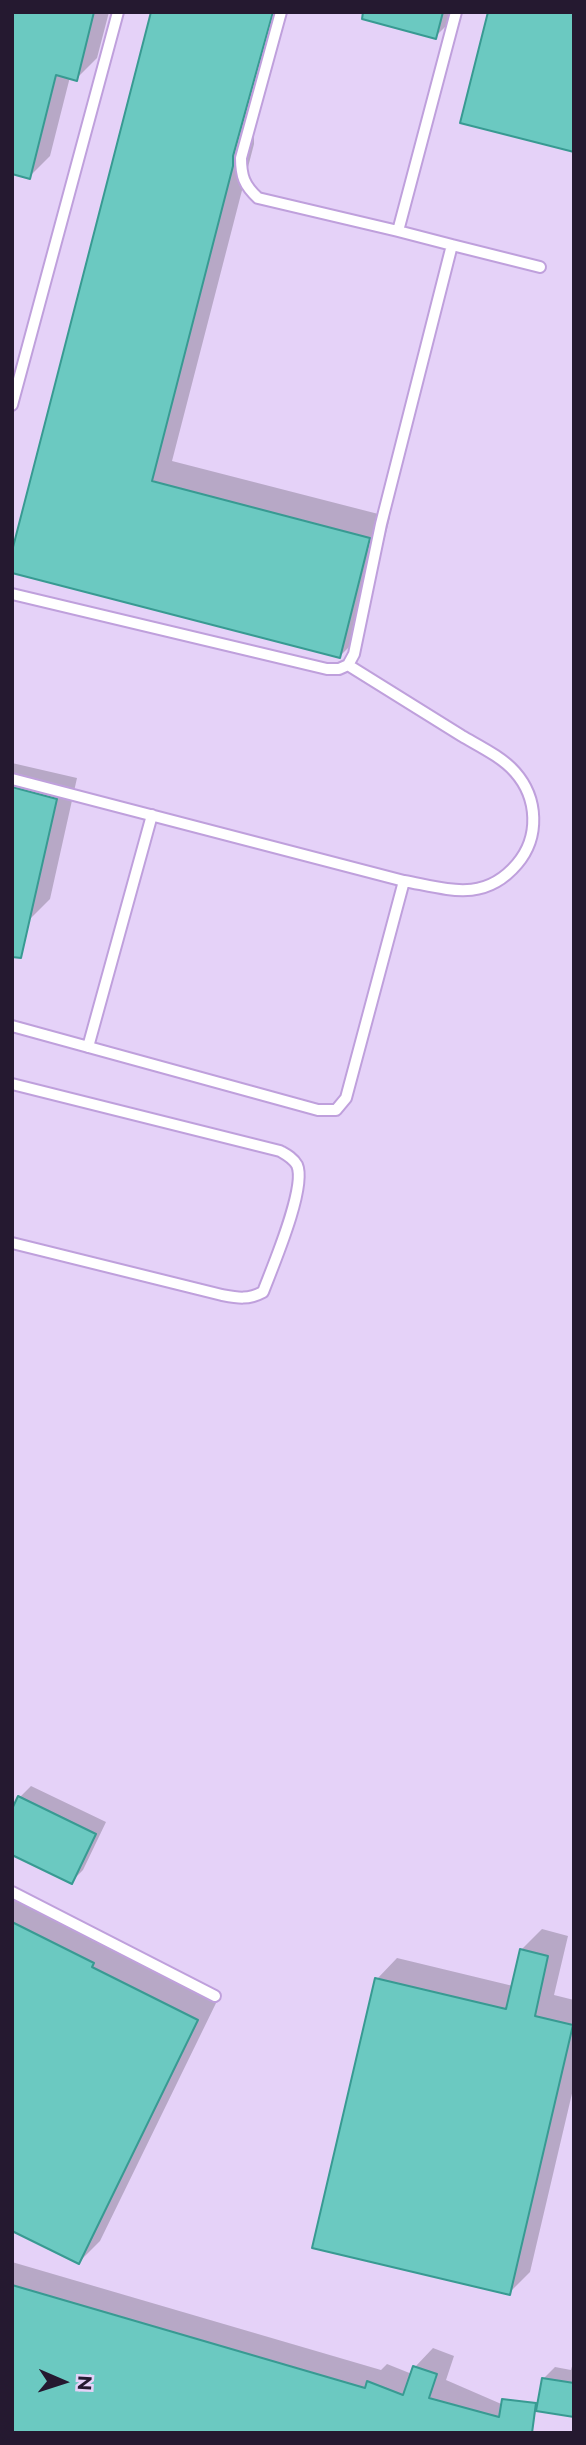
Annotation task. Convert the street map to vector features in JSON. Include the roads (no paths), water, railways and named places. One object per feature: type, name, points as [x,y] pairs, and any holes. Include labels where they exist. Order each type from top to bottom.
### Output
[{"type":"lane","points":[[12,405],[118,12]]},
{"type":"lane","points":[[281,12],[241,158],[241,175],[247,188],[258,198],[398,230],[540,267]]},
{"type":"lane","points":[[398,230],[456,12]]},
{"type":"lane","points":[[12,594],[327,669],[339,669],[348,665],[354,654],[381,524],[452,245]]},
{"type":"lane","points":[[12,779],[404,881],[463,892],[494,885],[510,873],[526,854],[534,828],[531,797],[514,771],[348,665]]},
{"type":"lane","points":[[88,1047],[152,815]]},
{"type":"lane","points":[[12,1026],[318,1110],[336,1110],[346,1098],[404,881]]},
{"type":"lane","points":[[12,1084],[280,1151],[291,1157],[298,1167],[299,1180],[294,1206],[263,1292],[252,1298],[240,1299],[222,1295],[12,1243]]},
{"type":"lane","points":[[12,1892],[215,1996]]}]
